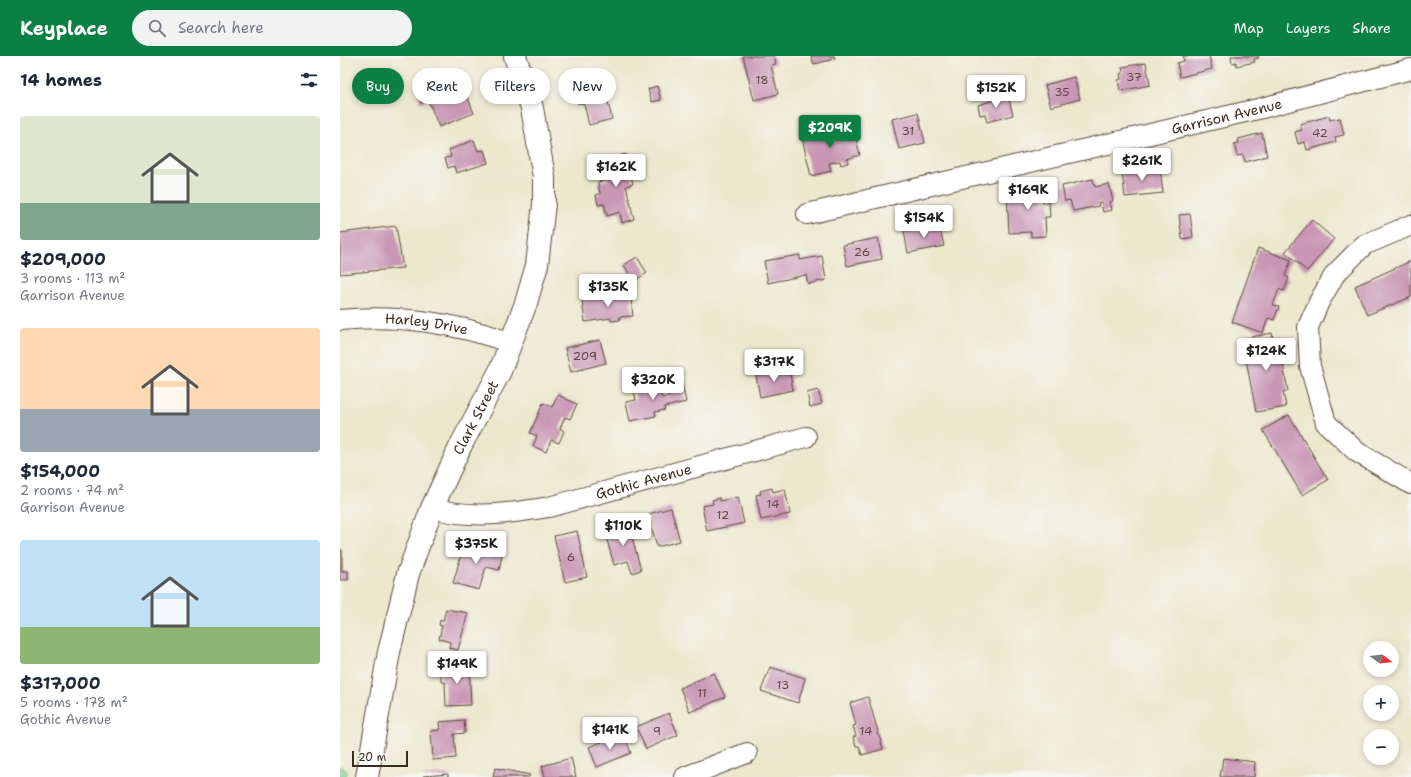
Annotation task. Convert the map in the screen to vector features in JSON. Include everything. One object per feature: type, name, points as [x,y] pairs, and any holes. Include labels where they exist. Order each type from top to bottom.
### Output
[{"type":"street","name":"Clark Street","points":[[367,777],[389,652],[408,574],[432,508],[461,445],[500,371],[526,303],[537,265],[544,204],[544,177],[532,108],[515,56]]},
{"type":"street","name":"Garrison Avenue","points":[[808,214],[1262,108],[1411,69]]},
{"type":"street","points":[[1411,225],[1364,245],[1335,274],[1319,302],[1308,327],[1310,366],[1326,424],[1357,452],[1411,484]]},
{"type":"street","name":"Harley Drive","points":[[340,320],[381,318],[424,321],[454,326],[511,343]]},
{"type":"street","name":"Gothic Avenue","points":[[432,508],[447,512],[479,515],[515,513],[549,507],[806,437]]},
{"type":"street","points":[[685,777],[747,753]]},
{"type":"green space","points":[[340,766],[347,771],[346,777],[340,777]]},
{"type":"building","points":[[743,56],[774,56],[776,64],[771,65],[778,94],[754,100]]},
{"type":"building","points":[[811,56],[834,56],[835,59],[814,64]]},
{"type":"building","points":[[1183,56],[1209,56],[1212,69],[1180,77],[1177,63],[1184,61]]},
{"type":"building","points":[[1231,56],[1258,56],[1259,58],[1254,59],[1255,62],[1236,66],[1236,62],[1232,63]]},
{"type":"building","points":[[1146,63],[1150,85],[1120,91],[1118,80],[1121,79],[1120,74],[1123,73],[1122,67]]},
{"type":"building","points":[[1074,77],[1080,99],[1051,107],[1045,85]]},
{"type":"building","points":[[657,86],[661,100],[652,102],[648,89]]},
{"type":"building","points":[[1008,96],[1013,115],[987,122],[985,114],[980,115],[978,105]]},
{"type":"building","points":[[430,104],[470,104],[474,113],[439,127]]},
{"type":"building","points":[[584,104],[608,104],[612,119],[589,125]]},
{"type":"building","points":[[918,113],[925,143],[899,149],[892,119]]},
{"type":"building","points":[[1329,116],[1330,120],[1340,118],[1344,135],[1335,137],[1336,142],[1307,150],[1305,142],[1298,144],[1295,132],[1302,130],[1300,124]]},
{"type":"building","points":[[853,126],[860,155],[847,159],[848,163],[841,165],[840,161],[829,163],[831,171],[811,176],[802,138]]},
{"type":"building","points":[[1262,133],[1267,156],[1245,162],[1243,155],[1237,156],[1234,144],[1239,143],[1238,139]]},
{"type":"building","points":[[474,140],[478,151],[484,150],[488,163],[456,173],[454,166],[448,168],[445,158],[451,157],[449,150]]},
{"type":"building","points":[[626,154],[633,184],[626,186],[634,219],[622,223],[620,212],[607,216],[604,204],[598,205],[596,195],[600,194],[598,182],[608,180],[603,160]]},
{"type":"building","points":[[1160,168],[1163,193],[1125,197],[1122,172]]},
{"type":"building","points":[[1093,179],[1095,187],[1109,184],[1113,201],[1110,202],[1112,210],[1103,212],[1101,202],[1098,203],[1099,206],[1073,211],[1070,200],[1065,201],[1062,186]]},
{"type":"building","points":[[1043,185],[1043,203],[1049,202],[1050,217],[1045,217],[1046,236],[1031,237],[1031,232],[1009,233],[1007,194],[1023,193],[1022,186]]},
{"type":"building","points":[[1190,214],[1193,237],[1182,239],[1179,215]]},
{"type":"building","points":[[1312,220],[1334,239],[1307,271],[1285,252]]},
{"type":"building","points":[[939,224],[944,246],[908,253],[904,231]]},
{"type":"building","points":[[396,226],[403,268],[340,274],[340,233]]},
{"type":"building","points":[[878,238],[882,259],[847,266],[843,245]]},
{"type":"building","points":[[1258,248],[1291,260],[1285,276],[1289,278],[1284,291],[1279,289],[1273,305],[1279,307],[1274,320],[1268,318],[1263,333],[1232,322]]},
{"type":"building","points":[[800,255],[800,260],[822,256],[826,280],[808,284],[806,275],[768,283],[764,261]]},
{"type":"building","points":[[637,257],[647,273],[634,281],[624,265]]},
{"type":"building","points":[[1411,261],[1411,297],[1367,315],[1355,286]]},
{"type":"building","points":[[630,293],[633,316],[619,317],[620,320],[611,321],[611,318],[585,322],[582,300]]},
{"type":"building","points":[[1272,333],[1275,349],[1280,348],[1288,391],[1283,392],[1286,407],[1256,412],[1242,339]]},
{"type":"building","points":[[600,340],[606,363],[571,372],[565,348]]},
{"type":"building","points":[[789,369],[793,390],[760,397],[756,376]]},
{"type":"building","points":[[643,384],[644,388],[659,385],[662,398],[668,397],[666,387],[682,384],[686,402],[664,407],[665,410],[655,412],[656,416],[630,421],[626,402],[636,400],[633,387]]},
{"type":"building","points":[[818,390],[822,404],[810,407],[807,393]]},
{"type":"building","points":[[558,395],[577,404],[570,419],[565,417],[560,428],[564,431],[559,443],[551,440],[546,452],[533,446],[537,436],[530,433],[543,403],[552,407]]},
{"type":"building","points":[[1289,415],[1328,480],[1302,495],[1263,430]]},
{"type":"building","points":[[772,488],[773,492],[785,489],[790,514],[761,520],[756,495],[761,494],[760,491]]},
{"type":"building","points":[[738,497],[744,523],[707,531],[702,506],[713,504],[712,500],[720,498],[720,501]]},
{"type":"building","points":[[671,508],[680,541],[657,547],[648,514]]},
{"type":"building","points":[[628,523],[641,570],[632,573],[628,561],[614,565],[605,533],[612,531],[611,527]]},
{"type":"building","points":[[577,531],[587,577],[565,582],[554,536]]},
{"type":"building","points":[[465,542],[503,551],[499,570],[486,567],[479,590],[453,583]]},
{"type":"building","points":[[340,550],[342,550],[342,571],[348,571],[348,580],[340,580]]},
{"type":"building","points":[[446,609],[468,613],[458,650],[449,648],[450,642],[439,639],[442,626],[439,625],[440,620],[443,621]]},
{"type":"building","points":[[469,666],[471,705],[446,706],[445,682],[441,682],[441,667]]},
{"type":"building","points":[[770,667],[805,678],[798,703],[761,691]]},
{"type":"building","points":[[714,673],[725,697],[690,712],[680,688]]},
{"type":"building","points":[[868,697],[883,749],[862,755],[859,746],[856,746],[853,737],[856,736],[853,726],[856,725],[850,703]]},
{"type":"building","points":[[669,713],[678,735],[646,749],[636,727]]},
{"type":"building","points":[[464,720],[465,733],[454,734],[456,758],[433,760],[431,731],[440,730],[439,722]]},
{"type":"building","points":[[625,737],[631,753],[597,767],[589,747],[611,738],[613,741]]},
{"type":"building","points":[[571,758],[576,777],[545,777],[542,766]]},
{"type":"building","points":[[1223,758],[1255,762],[1254,777],[1220,777]]},
{"type":"building","points":[[495,768],[530,775],[529,777],[493,777]]},
{"type":"building","points":[[448,774],[448,777],[423,776]]}]
